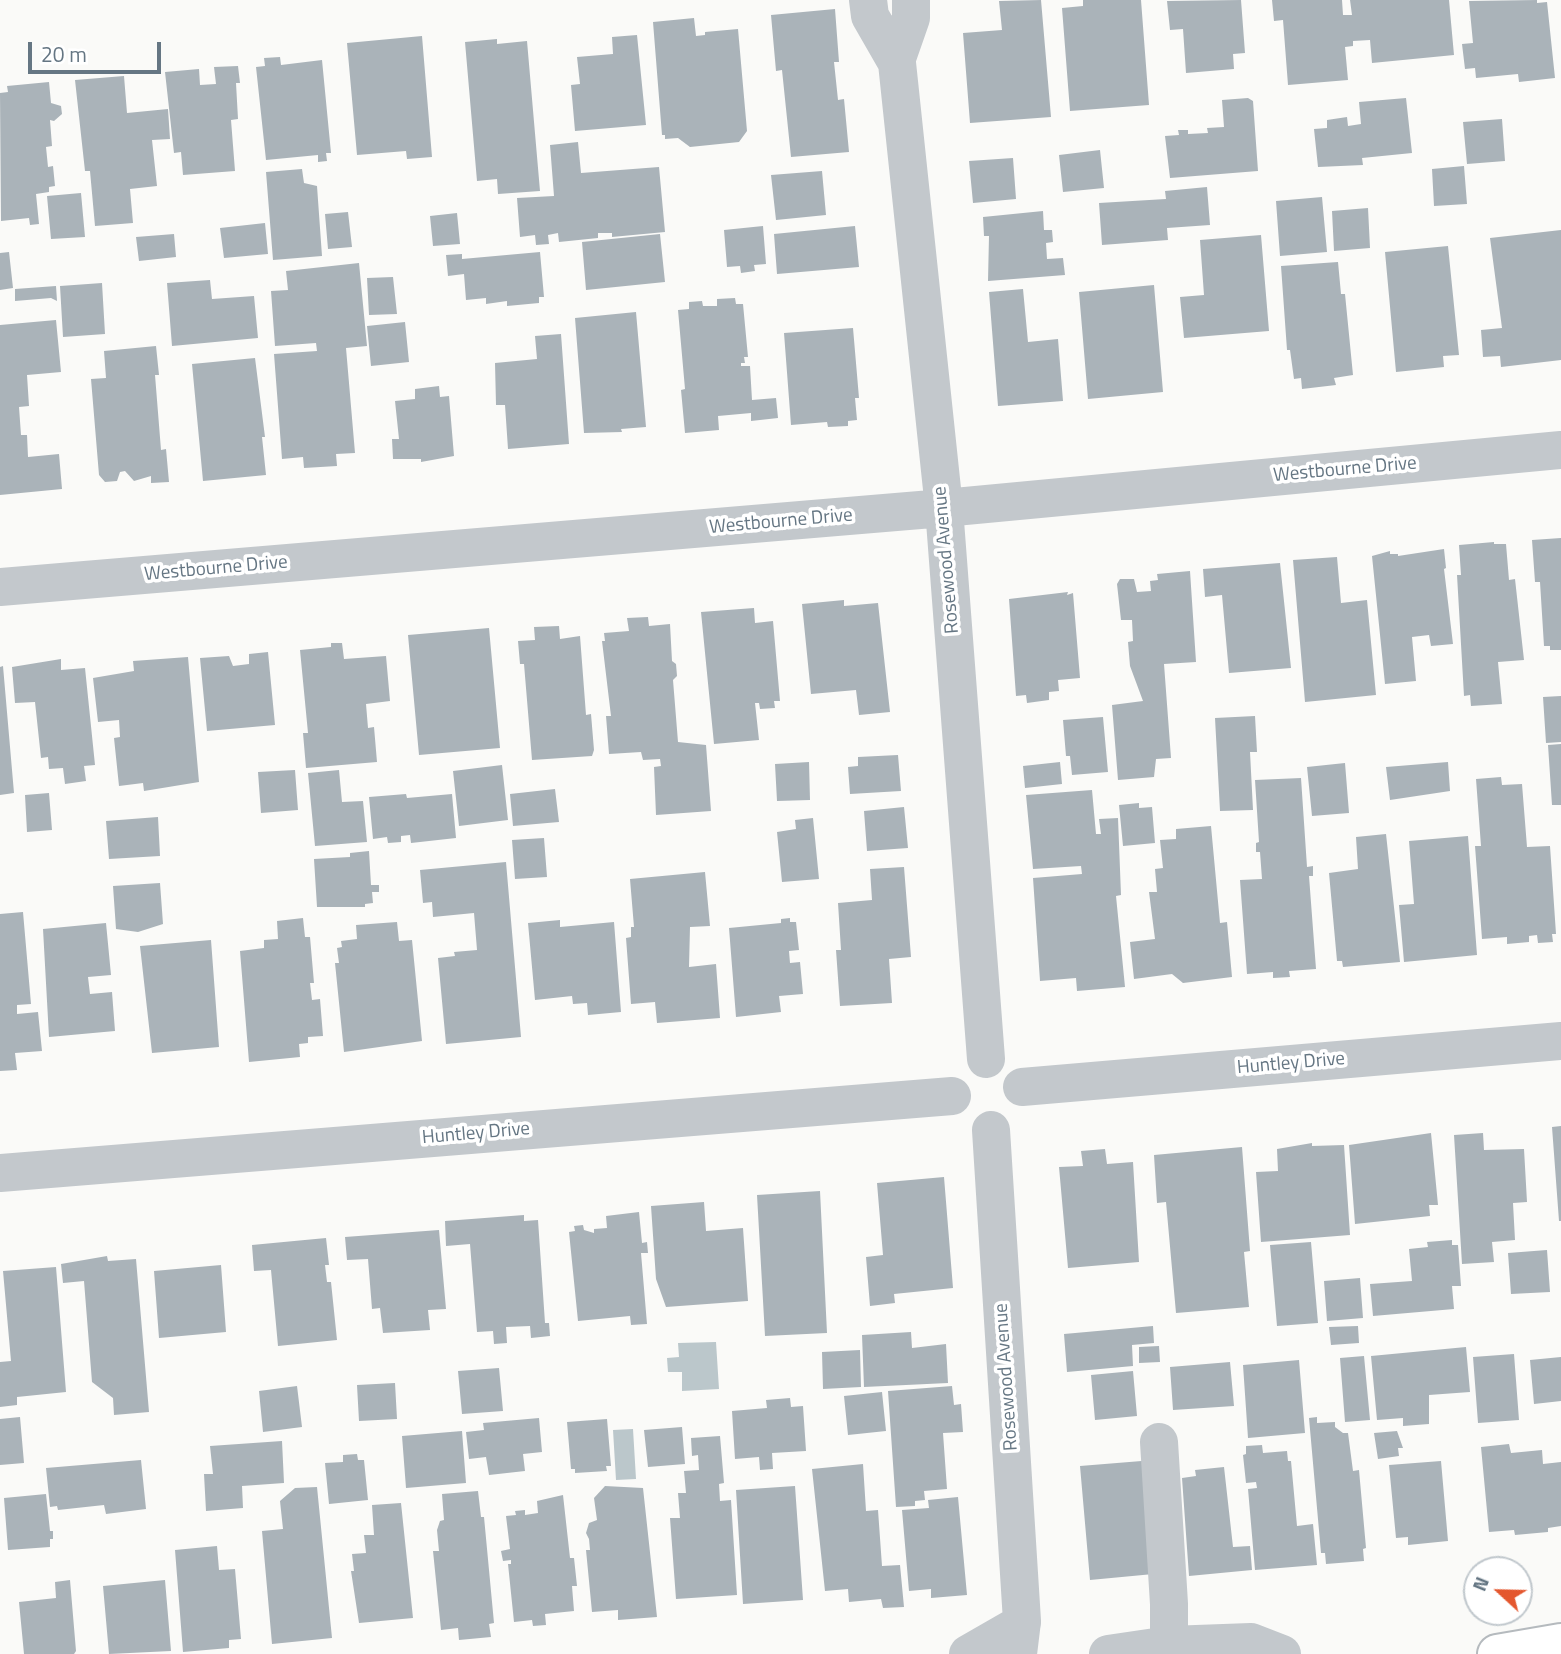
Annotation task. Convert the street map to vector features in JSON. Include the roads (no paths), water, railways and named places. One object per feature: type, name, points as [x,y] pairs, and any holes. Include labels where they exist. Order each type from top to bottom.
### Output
[{"type":"main road","points":[[1497,1654],[1561,1643]]},
{"type":"street","name":"Rosewood Avenue","points":[[868,0],[870,16],[896,61],[944,508],[986,1059]]},
{"type":"street","name":"Rosewood Avenue","points":[[896,61],[911,18],[911,0]]},
{"type":"street","name":"Westbourne Drive","points":[[0,587],[944,508],[1561,450]]},
{"type":"street","name":"Huntley Drive","points":[[1022,1087],[1561,1041]]},
{"type":"street","points":[[986,1059],[1010,1067],[1022,1087],[1019,1110],[1012,1120],[991,1130],[969,1124],[960,1117],[952,1096],[959,1073],[967,1066],[986,1059]]},
{"type":"street","name":"Huntley Drive","points":[[0,1173],[952,1096]]},
{"type":"street","name":"Rosewood Avenue","points":[[991,1130],[1027,1644]]},
{"type":"street","points":[[1159,1442],[1169,1604],[1168,1645]]},
{"type":"street","points":[[1108,1654],[1168,1645],[1251,1642],[1282,1654]]},
{"type":"street","points":[[968,1654],[1027,1644]]}]
